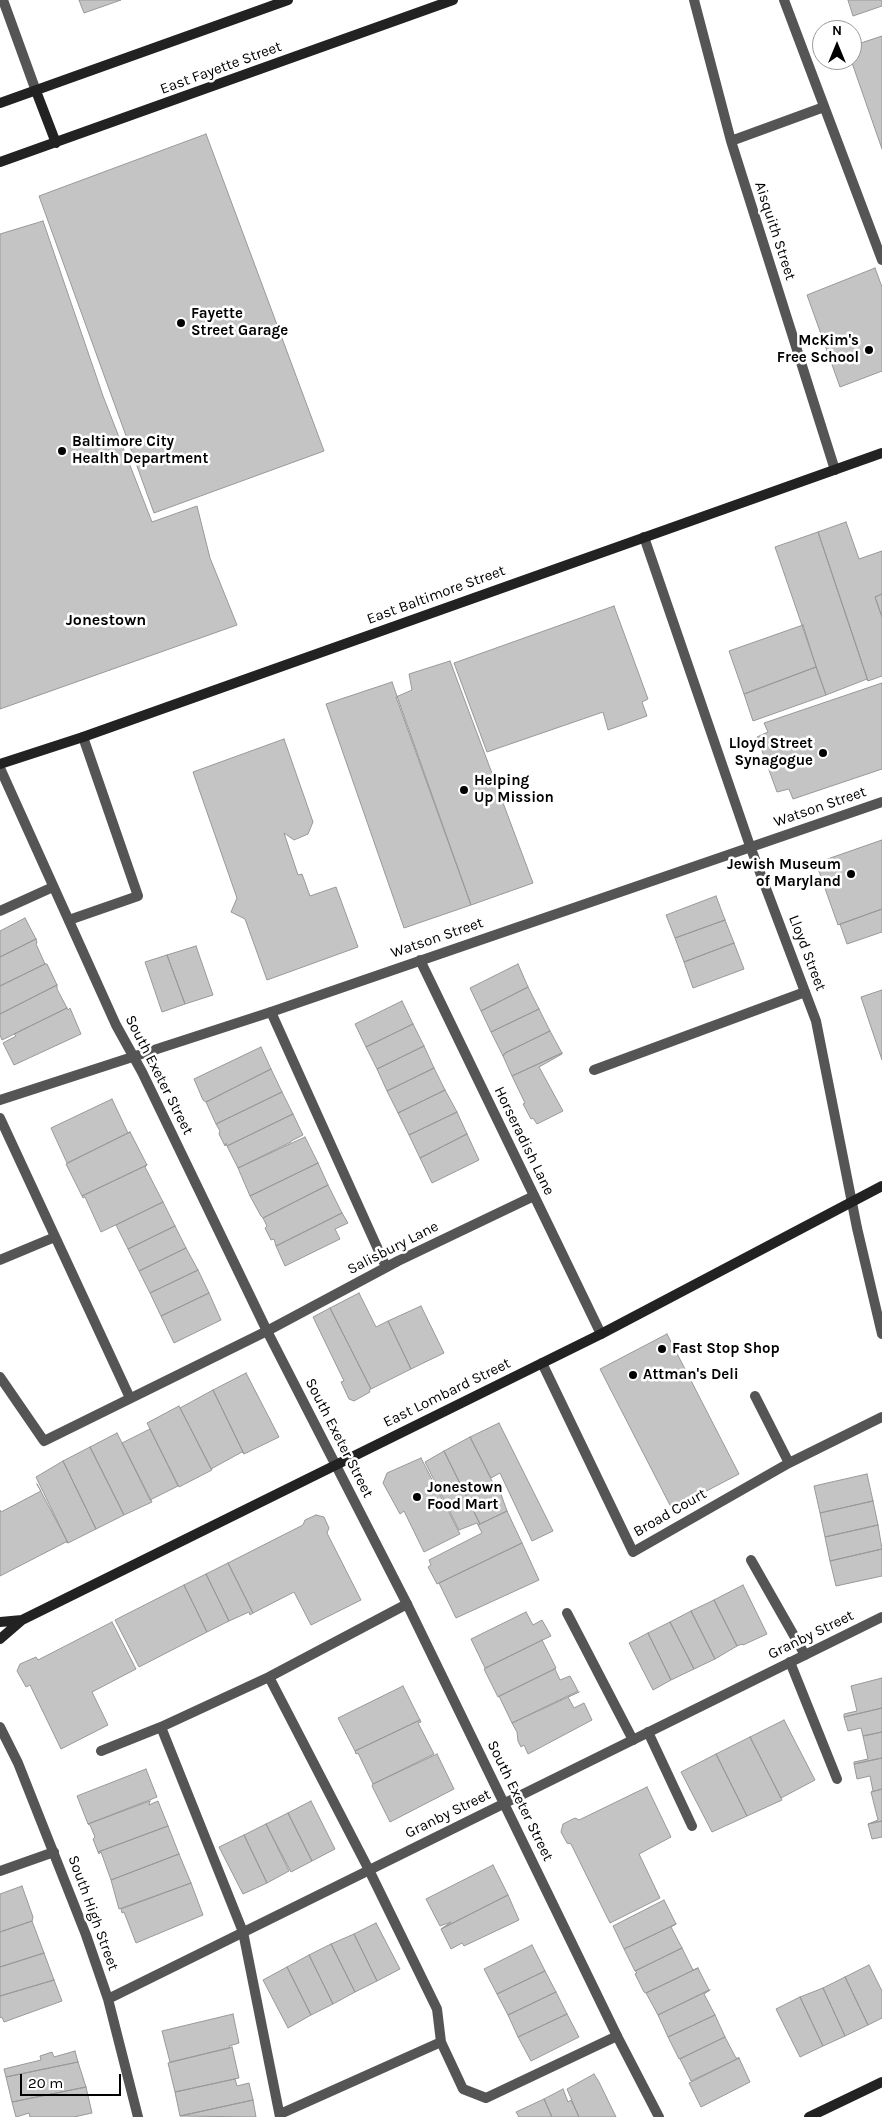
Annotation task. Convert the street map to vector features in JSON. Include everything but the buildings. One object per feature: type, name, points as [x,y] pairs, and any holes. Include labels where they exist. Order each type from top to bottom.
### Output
[{"type":"main road","points":[[0,103],[288,0]]},
{"type":"main road","name":"East Fayette Street","points":[[0,162],[453,0]]},
{"type":"main road","points":[[36,91],[56,143]]},
{"type":"main road","name":"East Baltimore Street","points":[[0,764],[83,737],[882,453]]},
{"type":"main road","name":"East Lombard Street","points":[[0,1639],[22,1620],[601,1334],[882,1186]]},
{"type":"main road","name":"East Lombard Street","points":[[0,1622],[22,1620]]},
{"type":"main road","points":[[810,2117],[882,2082]]},
{"type":"street","points":[[3,0],[36,91]]},
{"type":"street","name":"Aisquith Street","points":[[694,0],[731,141],[835,470]]},
{"type":"street","points":[[784,0],[882,260]]},
{"type":"street","points":[[731,141],[824,107]]},
{"type":"street","name":"Lloyd Street","points":[[644,537],[750,846],[816,1021],[852,1202],[882,1334]]},
{"type":"street","points":[[69,920],[138,896],[83,737]]},
{"type":"street","name":"South Exeter Street","points":[[0,768],[116,1025],[267,1331],[407,1604],[617,2036],[659,2117]]},
{"type":"street","name":"Watson Street","points":[[0,1100],[271,1012],[882,802]]},
{"type":"street","points":[[0,911],[53,887]]},
{"type":"street","name":"Horseradish Lane","points":[[420,960],[601,1334]]},
{"type":"street","points":[[594,1070],[805,992]]},
{"type":"street","points":[[271,1012],[386,1267]]},
{"type":"street","points":[[0,1118],[130,1398]]},
{"type":"street","name":"Salisbury Lane","points":[[0,1377],[44,1441],[267,1331],[386,1267],[534,1196]]},
{"type":"street","points":[[0,1260],[55,1237]]},
{"type":"street","name":"Broad Court","points":[[542,1363],[633,1552],[790,1462],[882,1417]]},
{"type":"street","points":[[756,1396],[790,1462]]},
{"type":"street","points":[[751,1560],[805,1655]]},
{"type":"street","points":[[101,1751],[161,1727],[269,1677],[407,1604]]},
{"type":"street","points":[[567,1613],[633,1740]]},
{"type":"street","name":"Granby Street","points":[[108,1999],[882,1617]]},
{"type":"street","points":[[790,1662],[837,1779]]},
{"type":"street","points":[[269,1677],[369,1870],[437,2009],[441,2042],[463,2090],[486,2098],[617,2036]]},
{"type":"street","name":"South High Street","points":[[0,1727],[18,1763],[54,1852],[108,1999],[138,2117]]},
{"type":"street","points":[[161,1727],[243,1932],[280,2116],[441,2042]]},
{"type":"street","points":[[648,1732],[692,1826]]},
{"type":"street","points":[[0,1871],[54,1852]]},
{"type":"place","name":"Fayette Street Garage","points":[[181,323]]},
{"type":"place","name":"McKim's Free School","points":[[869,350]]},
{"type":"place","name":"Baltimore City Health Department","points":[[62,451]]},
{"type":"place","name":"Lloyd Street Synagogue","points":[[823,753]]},
{"type":"place","name":"Helping Up Mission","points":[[464,790]]},
{"type":"place","name":"Jewish Museum of Maryland","points":[[851,874]]},
{"type":"place","name":"Fast Stop Shop","points":[[662,1349]]},
{"type":"place","name":"Attman's Deli","points":[[633,1375]]},
{"type":"place","name":"Jonestown Food Mart","points":[[417,1497]]},
{"type":"district","name":"Jonestown","points":[[106,620]]}]
